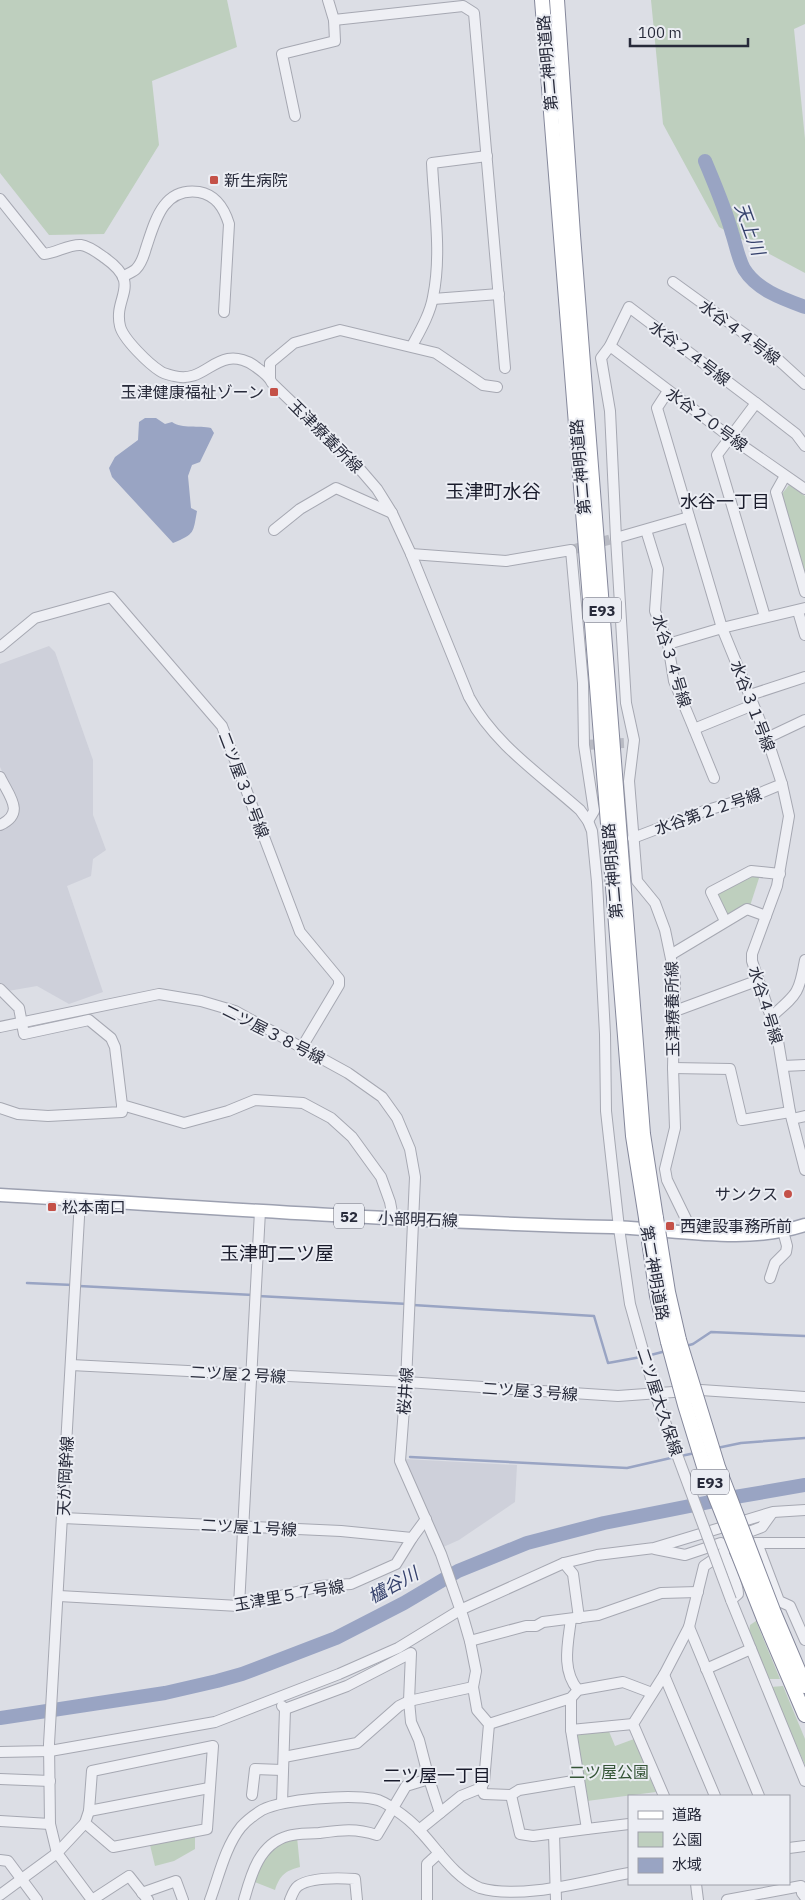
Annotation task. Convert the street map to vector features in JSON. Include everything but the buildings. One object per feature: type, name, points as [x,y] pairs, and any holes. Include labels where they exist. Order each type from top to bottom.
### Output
[{"type":"highway","name":"第二神明道路","points":[[542,0],[632,1126],[655,1242],[668,1292],[674,1341],[805,1715]]},
{"type":"highway","name":"第二神明道路","points":[[556,0],[574,255],[651,1218]]},
{"type":"highway","name":"第二神明道路","points":[[769,1616],[805,1686]]},
{"type":"main road","name":"小部明石線","points":[[0,1195],[414,1220],[685,1232],[754,1234],[783,1231],[805,1225]]},
{"type":"street","points":[[295,116],[282,54],[335,41],[334,20],[328,0]]},
{"type":"street","points":[[334,20],[462,6],[474,13],[505,368]]},
{"type":"street","points":[[412,346],[422,329],[433,299],[437,266],[432,163],[487,156]]},
{"type":"street","points":[[0,199],[44,254],[81,245],[118,268],[123,277],[136,269],[141,263],[160,210],[166,202],[178,194],[189,191],[213,196],[225,212],[229,224],[224,312]]},
{"type":"street","name":"玉津療養所線","points":[[123,277],[124,294],[120,312],[120,328],[125,338],[159,371],[180,378],[193,376],[228,359],[239,359],[251,363],[270,378],[272,383],[352,460],[377,489],[392,513],[411,554],[468,697],[477,713],[500,740],[580,810],[588,821],[592,831],[597,882],[605,1025],[606,1112],[619,1228]]},
{"type":"street","name":"水谷４４号線","points":[[673,282],[771,353],[805,384]]},
{"type":"street","points":[[433,299],[499,294]]},
{"type":"street","name":"水谷２４号線","points":[[629,742],[610,411],[602,358],[629,307],[756,403]]},
{"type":"street","points":[[270,378],[270,363],[294,343],[340,330],[436,353],[483,385],[497,387]]},
{"type":"street","name":"水谷２０号線","points":[[610,346],[668,391],[805,489]]},
{"type":"street","name":"水谷３１号線","points":[[668,391],[657,408],[722,628],[767,738],[782,784]]},
{"type":"street","points":[[765,617],[717,455],[756,403],[796,434],[805,446]]},
{"type":"street","points":[[785,476],[776,492],[805,592]]},
{"type":"street","points":[[274,530],[300,509],[336,488],[392,513]]},
{"type":"street","points":[[616,538],[689,517]]},
{"type":"street","name":"水谷３４号線","points":[[646,530],[658,569],[655,611],[668,644],[674,681],[694,729],[751,700],[805,677]]},
{"type":"street","name":"玉津療養所線","points":[[411,554],[506,561],[571,550],[583,683],[584,745],[594,810],[588,821]]},
{"type":"street","name":"二ツ屋３９号線","points":[[0,647],[35,618],[111,597],[222,726],[300,932],[339,979],[340,985],[302,1048]]},
{"type":"street","points":[[668,644],[765,617],[801,610],[805,635]]},
{"type":"street","points":[[767,738],[805,720]]},
{"type":"street","points":[[694,729],[714,778]]},
{"type":"street","name":"玉津療養所線","points":[[629,742],[629,781],[637,881],[655,903],[672,954],[675,978],[673,1068],[676,1128],[666,1169],[667,1180],[686,1219],[685,1232]]},
{"type":"street","points":[[0,777],[14,804],[14,814],[0,825]]},
{"type":"street","name":"水谷第２２号線","points":[[634,838],[782,784]]},
{"type":"street","name":"水谷４号線","points":[[782,784],[789,816],[780,874],[752,954],[752,960],[772,1016],[791,1115],[805,1170]]},
{"type":"street","points":[[725,921],[711,892],[751,871],[780,874]]},
{"type":"street","points":[[672,954],[747,909],[766,916]]},
{"type":"street","points":[[772,1016],[800,996],[805,960]]},
{"type":"street","points":[[675,1011],[759,980]]},
{"type":"street","points":[[0,989],[19,1008],[24,1034],[89,1020],[111,1038],[115,1048],[122,1112],[48,1116],[18,1114],[0,1108]]},
{"type":"street","name":"二ツ屋３８号線","points":[[0,1027],[159,994],[201,1001],[235,1011],[348,1073],[382,1097],[397,1118],[410,1150],[415,1177],[414,1220]]},
{"type":"street","points":[[783,1066],[805,1065]]},
{"type":"street","points":[[673,1068],[730,1069],[742,1120],[791,1115],[805,1116]]},
{"type":"street","points":[[122,1104],[152,1115],[184,1123],[228,1111],[255,1100],[303,1103],[331,1118],[352,1137],[381,1177],[393,1218]]},
{"type":"street","name":"天が岡幹線","points":[[57,1853],[50,1824],[50,1748],[80,1200]]},
{"type":"street","points":[[239,1606],[260,1211]]},
{"type":"street","name":"桜井線","points":[[414,1220],[400,1461],[441,1555],[459,1607],[470,1641],[476,1671],[473,1687],[477,1710],[489,1724]]},
{"type":"street","name":"二ツ屋大久保線","points":[[619,1228],[630,1304],[655,1393],[731,1600],[805,1781]]},
{"type":"street","points":[[770,1278],[775,1263],[786,1252],[787,1246],[783,1231]]},
{"type":"street","name":"二ツ屋２号線","points":[[71,1365],[406,1382]]},
{"type":"street","name":"二ツ屋３号線","points":[[406,1382],[618,1396],[701,1390],[805,1397]]},
{"type":"street","points":[[0,1752],[50,1748],[215,1722],[398,1648],[459,1607],[564,1562],[598,1555],[654,1548],[773,1512],[805,1510]]},
{"type":"street","points":[[633,1724],[664,1675],[689,1627],[704,1566],[724,1548],[762,1527],[773,1512]]},
{"type":"street","name":"二ツ屋１号線","points":[[63,1518],[341,1531],[412,1538]]},
{"type":"street","points":[[412,1538],[426,1519]]},
{"type":"street","name":"玉津里５７号線","points":[[58,1596],[239,1606],[321,1586],[351,1584],[396,1564],[412,1538]]},
{"type":"street","points":[[654,1548],[685,1555],[756,1543],[805,1543]]},
{"type":"street","points":[[756,1543],[779,1601],[790,1606],[805,1640]]},
{"type":"street","points":[[724,1548],[732,1578],[738,1588],[738,1594],[731,1600]]},
{"type":"street","points":[[564,1562],[574,1574],[575,1619],[566,1659],[572,1682],[578,1690]]},
{"type":"street","points":[[470,1641],[526,1626],[536,1626],[543,1622],[598,1615],[661,1593],[698,1592]]},
{"type":"street","points":[[689,1627],[759,1795]]},
{"type":"street","points":[[706,1668],[751,1649]]},
{"type":"street","points":[[285,1710],[347,1686],[411,1653],[409,1701],[411,1722],[419,1740],[440,1813]]},
{"type":"street","points":[[664,1675],[715,1795]]},
{"type":"street","points":[[419,1830],[461,1796],[481,1788],[484,1782],[489,1724],[570,1698],[578,1690],[623,1682],[652,1693]]},
{"type":"street","points":[[284,1757],[358,1743],[399,1706],[409,1701],[473,1687]]},
{"type":"street","points":[[570,1698],[571,1730],[586,1829]]},
{"type":"street","points":[[275,1699],[285,1710],[282,1803]]},
{"type":"street","points":[[571,1730],[633,1724]]},
{"type":"street","points":[[633,1724],[664,1795]]},
{"type":"street","points":[[0,1895],[57,1853],[85,1823],[89,1811],[92,1771],[212,1746],[207,1829],[113,1847],[85,1823]]},
{"type":"street","points":[[252,1795],[255,1769],[282,1770]]},
{"type":"street","points":[[244,1900],[259,1858],[276,1842],[288,1836],[350,1829],[377,1835],[406,1786],[429,1778]]},
{"type":"street","points":[[0,1779],[50,1781]]},
{"type":"street","points":[[481,1788],[484,1794],[511,1794],[519,1790],[579,1780]]},
{"type":"street","points":[[89,1811],[209,1788]]},
{"type":"street","points":[[511,1794],[520,1834],[533,1836],[628,1824]]},
{"type":"street","points":[[210,1900],[231,1843],[248,1819],[262,1810],[282,1803],[361,1797],[376,1799],[393,1808],[419,1830],[458,1872],[478,1887],[485,1889],[510,1894],[556,1888],[628,1873]]},
{"type":"street","points":[[0,1821],[50,1824]]},
{"type":"street","points":[[554,1834],[556,1900]]},
{"type":"street","points":[[790,1848],[805,1846]]},
{"type":"street","points":[[57,1853],[92,1900],[129,1876],[145,1896],[176,1881],[183,1900]]},
{"type":"street","points":[[427,1900],[427,1864],[439,1853]]},
{"type":"street","points":[[0,1860],[8,1861],[37,1900]]},
{"type":"street","points":[[290,1900],[300,1884],[329,1878],[355,1879],[357,1900]]},
{"type":"street","points":[[696,1885],[698,1900]]},
{"type":"street","points":[[727,1900],[748,1898],[801,1886],[805,1897]]},
{"type":"shaded area","points":[[49,646],[55,652],[93,760],[93,815],[106,850],[93,859],[91,876],[67,886],[103,992],[69,1004],[37,986],[8,991],[0,985],[0,830],[12,825],[18,816],[18,804],[0,767],[0,664]]},
{"type":"shaded area","points":[[405,1459],[517,1465],[515,1502],[459,1540],[441,1548]]},
{"type":"green space","points":[[0,0],[227,0],[237,47],[152,81],[159,145],[104,234],[49,235],[0,173]]},
{"type":"green space","points":[[651,0],[805,0],[805,24],[794,29],[805,139],[805,273],[719,227],[663,124]]},
{"type":"green space","points":[[789,485],[805,496],[805,576],[781,495]]},
{"type":"green space","points":[[760,875],[750,906],[746,904],[726,915],[717,892],[750,876]]},
{"type":"green space","points":[[756,1621],[780,1679],[769,1679],[749,1633],[750,1625]]},
{"type":"green space","points":[[783,1686],[805,1739],[805,1765],[771,1687]]},
{"type":"green space","name":"二ツ屋公園","points":[[608,1729],[615,1746],[634,1739],[656,1792],[587,1801],[576,1736],[579,1733]]},
{"type":"green space","points":[[195,1835],[195,1849],[174,1861],[155,1866],[150,1845]]},
{"type":"green space","points":[[297,1837],[300,1867],[284,1874],[275,1890],[252,1881],[263,1857],[279,1845]]},
{"type":"water","points":[[145,418],[156,418],[165,424],[172,422],[186,426],[211,428],[214,433],[200,462],[192,465],[188,476],[191,508],[197,511],[192,532],[173,543],[112,477],[109,468],[115,457],[138,440],[139,422]]},
{"type":"waterway","name":"天上川","points":[[705,161],[723,206],[744,269],[763,288],[779,297],[805,307]]},
{"type":"waterway","points":[[27,1283],[73,1285]]},
{"type":"waterway","points":[[79,1286],[253,1295]]},
{"type":"waterway","points":[[258,1296],[408,1304]]},
{"type":"waterway","points":[[413,1305],[594,1316],[608,1363],[641,1357]]},
{"type":"waterway","points":[[686,1346],[693,1344],[711,1332],[805,1336]]},
{"type":"waterway","points":[[647,1356],[666,1351]]},
{"type":"waterway","points":[[717,1448],[741,1443],[805,1438]]},
{"type":"waterway","points":[[681,1456],[695,1453]]},
{"type":"waterway","points":[[410,1457],[627,1468],[675,1457]]},
{"type":"waterway","name":"櫨谷川","points":[[0,1718],[165,1693],[242,1674],[336,1638],[404,1603],[458,1571],[527,1543],[604,1523],[805,1485]]},
{"type":"tunnel","points":[[571,550],[616,538]]},
{"type":"tunnel","points":[[584,745],[624,743]]},
{"type":"place","name":"新生病院","points":[[214,180]]},
{"type":"place","name":"玉津健康福祉ゾーン","points":[[274,392]]},
{"type":"place","name":"サンクス","points":[[788,1194]]},
{"type":"place","name":"松本南口","points":[[52,1207]]},
{"type":"place","name":"西建設事務所前","points":[[670,1226]]},
{"type":"district","name":"玉津町水谷","points":[[493,491]]},
{"type":"district","name":"水谷一丁目","points":[[725,501]]},
{"type":"district","name":"玉津町二ツ屋","points":[[277,1253]]},
{"type":"district","name":"二ツ屋一丁目","points":[[437,1775]]}]
